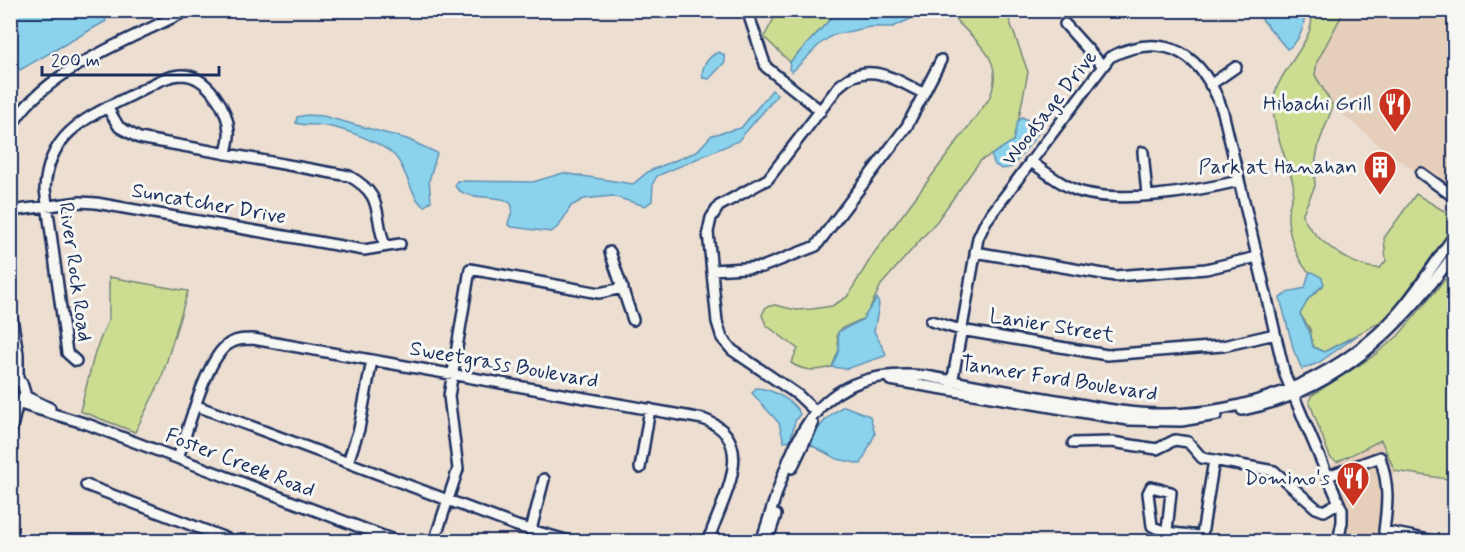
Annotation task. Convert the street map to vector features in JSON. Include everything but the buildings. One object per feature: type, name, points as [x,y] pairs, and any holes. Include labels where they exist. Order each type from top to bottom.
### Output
[{"type":"street","points":[[10,129],[30,100],[65,73],[188,10]]},
{"type":"street","points":[[747,10],[766,67],[821,111]]},
{"type":"street","points":[[1065,24],[1102,65]]},
{"type":"street","name":"Woodsage Drive","points":[[952,385],[975,252],[978,238],[986,221],[1110,57],[1128,50],[1173,47],[1192,59],[1210,85],[1223,112],[1285,375],[1338,503],[1342,522],[1338,542]]},
{"type":"street","points":[[712,270],[762,267],[816,246],[907,126],[941,60]]},
{"type":"street","points":[[1210,85],[1236,67]]},
{"type":"street","points":[[817,413],[727,345],[717,322],[708,232],[711,218],[725,201],[768,179],[845,80],[868,71],[886,75],[923,93]]},
{"type":"street","name":"River Rock Road","points":[[76,361],[67,353],[47,206],[46,174],[58,145],[81,121],[168,77],[185,75],[201,81],[212,91],[227,120],[230,133],[226,154]]},
{"type":"street","points":[[107,107],[119,127],[129,135],[349,176],[365,185],[377,205],[385,246]]},
{"type":"street","points":[[1143,152],[1147,194]]},
{"type":"street","points":[[1030,161],[1059,182],[1089,194],[1121,197],[1196,191],[1239,181]]},
{"type":"street","points":[[1421,173],[1455,197]]},
{"type":"street","name":"Suncatcher Drive","points":[[10,211],[80,202],[96,203],[364,250],[400,244]]},
{"type":"street","points":[[701,213],[711,218]]},
{"type":"street","name":"Tanner Ford Boulevard","points":[[1293,391],[1338,363],[1389,323],[1455,236]]},
{"type":"street","points":[[610,252],[633,320]]},
{"type":"street","points":[[975,252],[1115,276],[1206,269],[1257,257]]},
{"type":"street","name":"Tanner Ford Boulevard","points":[[761,542],[792,451],[817,413],[839,392],[857,382],[885,374],[907,374],[952,385],[1122,412],[1167,414],[1235,406],[1293,391],[1332,376],[1377,344],[1424,296],[1455,254]]},
{"type":"street","points":[[434,542],[459,469],[449,411],[452,374],[470,269],[599,292],[623,288]]},
{"type":"street","points":[[10,306],[14,338],[14,379],[24,388],[10,436]]},
{"type":"street","name":"Lanier Street","points":[[931,321],[961,330],[1107,355],[1223,346],[1275,334]]},
{"type":"street","points":[[10,366],[14,338]]},
{"type":"street","name":"Sweetgrass Boulevard","points":[[178,458],[213,363],[228,344],[238,340],[253,339],[650,409],[714,423],[724,430],[730,440],[734,459],[733,469],[706,542]]},
{"type":"street","points":[[348,462],[359,429],[372,360]]},
{"type":"street","name":"Foster Creek Road","points":[[18,404],[68,417],[399,542]]},
{"type":"street","points":[[197,406],[448,501],[573,542]]},
{"type":"street","points":[[640,468],[650,409]]},
{"type":"street","name":"Tanner Ford Boulevard","points":[[767,542],[794,464],[817,413]]},
{"type":"street","points":[[1073,443],[1112,442],[1156,449],[1175,440],[1188,442],[1202,458],[1274,471],[1316,508],[1324,511],[1338,503]]},
{"type":"street","points":[[1328,476],[1380,457],[1388,480],[1389,496],[1384,531],[1440,542]]},
{"type":"street","points":[[1167,531],[1171,492],[1151,487],[1149,493],[1152,526],[1167,531],[1201,539],[1214,460]]},
{"type":"street","points":[[531,530],[544,479]]},
{"type":"street","points":[[86,485],[209,537],[236,542]]},
{"type":"shaded area","points":[[1344,11],[1454,11],[1454,197],[1386,151],[1333,106],[1320,85],[1315,75],[1317,62]]},
{"type":"shaded area","points":[[1381,440],[1395,471],[1388,480],[1389,496],[1382,541],[1338,541],[1342,522],[1325,468]]},
{"type":"green space","points":[[778,11],[838,11],[790,62],[764,37]]},
{"type":"green space","points":[[948,11],[1006,11],[1028,72],[1015,138],[1010,145],[981,160],[937,221],[881,285],[865,318],[842,328],[837,335],[839,350],[832,367],[811,370],[796,366],[791,363],[798,349],[766,325],[762,315],[766,307],[775,305],[796,310],[812,309],[832,306],[847,297],[874,253],[989,99],[994,84],[991,60],[985,50]]},
{"type":"green space","points":[[1311,11],[1344,11],[1317,62],[1315,75],[1333,106],[1319,143],[1314,169],[1315,186],[1302,215],[1307,224],[1324,243],[1346,258],[1358,264],[1380,268],[1386,261],[1384,238],[1416,194],[1454,217],[1454,226],[1388,318],[1324,352],[1313,347],[1310,329],[1300,314],[1309,298],[1323,286],[1322,278],[1308,271],[1303,265],[1291,236],[1288,214],[1294,187],[1276,129],[1273,107],[1277,86],[1309,32],[1312,22]]},
{"type":"green space","points":[[1454,269],[1454,480],[1395,471],[1381,440],[1337,462],[1330,457],[1309,401],[1312,395],[1372,357],[1398,336]]},
{"type":"green space","points":[[109,277],[188,291],[161,380],[135,432],[80,411],[95,352],[109,318]]},
{"type":"water","points":[[10,11],[104,11],[106,21],[20,70],[11,65]]},
{"type":"water","points":[[838,11],[928,11],[893,27],[870,27],[833,35],[820,44],[792,72],[789,69],[790,62]]},
{"type":"water","points":[[1255,11],[1304,11],[1303,27],[1299,37],[1287,49]]},
{"type":"water","points":[[719,52],[724,55],[725,62],[709,79],[703,78],[706,62]]},
{"type":"water","points":[[772,90],[777,94],[775,98],[738,141],[657,176],[653,183],[652,201],[645,206],[612,196],[584,199],[571,206],[559,226],[551,232],[512,227],[508,225],[512,206],[508,202],[502,199],[468,195],[455,186],[457,181],[533,182],[563,173],[633,184],[649,171],[696,152],[712,135],[741,128]]},
{"type":"water","points":[[323,116],[407,139],[437,153],[429,181],[431,201],[425,206],[421,204],[399,161],[388,150],[370,140],[328,126],[296,123],[297,117]]},
{"type":"water","points":[[1022,117],[1036,124],[1039,132],[1012,167],[1002,169],[995,165],[991,155],[1013,141],[1017,122]]},
{"type":"water","points":[[1313,272],[1322,278],[1324,284],[1309,298],[1300,314],[1310,333],[1313,347],[1324,352],[1358,335],[1318,363],[1302,369],[1294,351],[1280,298],[1288,292],[1305,288],[1309,273]]},
{"type":"water","points":[[877,298],[879,305],[874,331],[885,356],[846,369],[832,367],[839,350],[838,332],[862,320]]},
{"type":"water","points":[[756,388],[781,396],[797,409],[800,414],[795,421],[790,441],[784,442],[779,423],[752,393]]},
{"type":"water","points":[[844,406],[870,416],[875,434],[861,464],[837,459],[811,445],[823,422]]},
{"type":"place","name":"Hibachi Grill","points":[[1395,133]]},
{"type":"place","name":"Park at Hanahan","points":[[1380,196]]},
{"type":"place","name":"Domino's","points":[[1353,507]]}]
